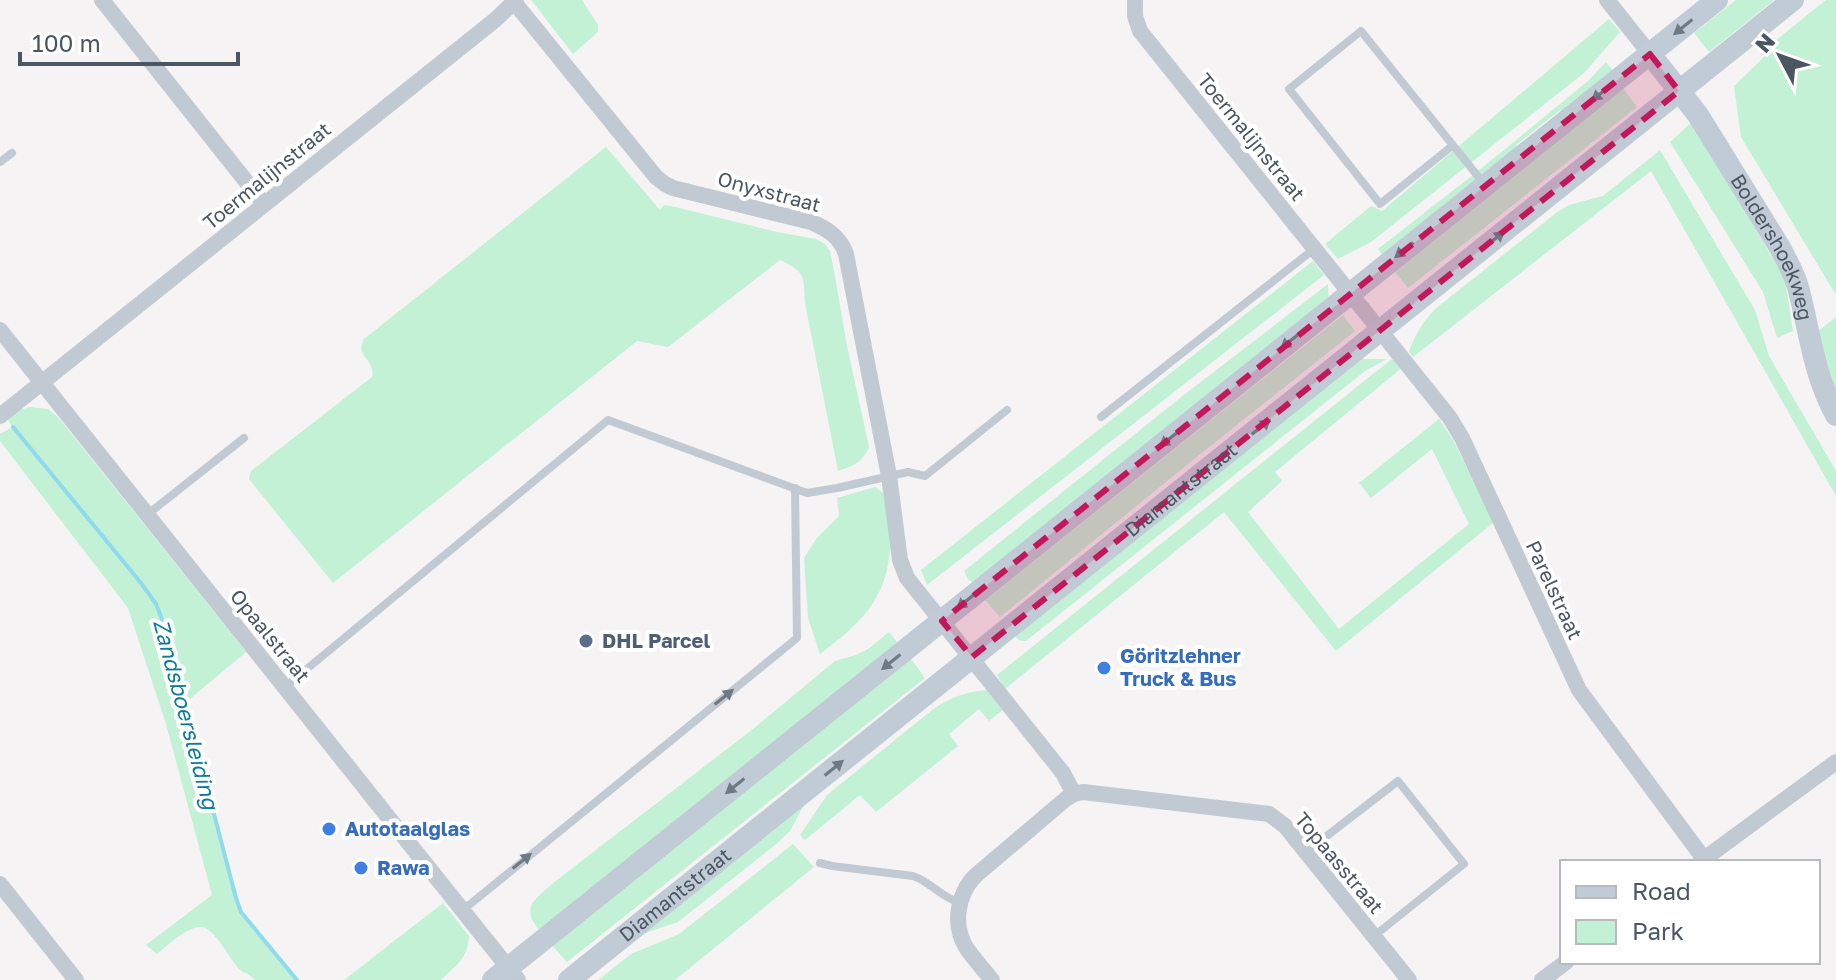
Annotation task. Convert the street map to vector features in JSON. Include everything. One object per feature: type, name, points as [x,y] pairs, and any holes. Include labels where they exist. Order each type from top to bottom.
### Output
[{"type":"main road","points":[[507,976],[942,621],[1717,0]]},
{"type":"main road","name":"Diamantstraat","points":[[569,980],[1793,0]]},
{"type":"main road","name":"Boldershoekweg","points":[[1650,54],[1698,115],[1790,267],[1797,285],[1814,364],[1836,415]]},
{"type":"street","points":[[102,0],[264,204]]},
{"type":"street","name":"Toermalijnstraat","points":[[1135,0],[1135,16],[1140,31],[1351,293]]},
{"type":"street","points":[[1607,0],[1650,54]]},
{"type":"street","name":"Toermalijnstraat","points":[[0,416],[515,1]]},
{"type":"street","name":"Onyxstraat","points":[[515,1],[656,177],[665,184],[811,222],[833,233],[839,240],[846,254],[889,476],[902,569],[972,657]]},
{"type":"street","name":"Parelstraat","points":[[1351,293],[1436,399],[1462,438],[1579,690],[1702,860],[1836,762]]},
{"type":"street","name":"Opaalstraat","points":[[0,330],[462,910],[507,976]]},
{"type":"street","points":[[972,657],[1063,773],[1074,794],[966,885],[958,917],[962,939],[992,980]]},
{"type":"street","name":"Topaasstraat","points":[[1074,794],[1083,792],[1269,814],[1285,826],[1409,980]]},
{"type":"street","points":[[0,884],[76,980]]},
{"type":"street","points":[[1542,980],[1563,964]]},
{"type":"lane","points":[[1452,146],[1380,204],[1289,89],[1361,31],[1485,186]]},
{"type":"lane","points":[[0,162],[12,153]]},
{"type":"lane","points":[[1101,417],[1315,248]]},
{"type":"lane","points":[[284,687],[608,420],[807,493],[908,472],[925,476],[1007,410]]},
{"type":"lane","points":[[147,515],[244,438]]},
{"type":"lane","points":[[462,910],[797,638],[795,488]]},
{"type":"lane","points":[[1306,852],[1398,781],[1464,864],[1374,936]]},
{"type":"lane","points":[[820,863],[913,876],[940,895],[960,903]]},
{"type":"highlighted area","points":[[1650,54],[1679,91],[972,657],[942,621]]},
{"type":"green space","points":[[531,0],[582,0],[598,25],[598,32],[573,54]]},
{"type":"green space","points":[[1736,0],[1774,0],[1709,52],[1694,33]]},
{"type":"green space","points":[[1826,0],[1836,0],[1836,295],[1741,137],[1734,86],[1764,57],[1775,41]]},
{"type":"green space","points":[[1609,19],[1620,32],[1584,73],[1371,242],[1338,259],[1325,244],[1371,206],[1382,211]]},
{"type":"green space","points":[[1606,62],[1614,72],[1565,115],[1560,110],[1516,145],[1520,151],[1382,255],[1378,249],[1588,81]]},
{"type":"green space","points":[[1623,88],[1637,107],[1408,288],[1394,271]]},
{"type":"green space","points":[[1692,122],[1785,279],[1793,331],[1777,338],[1763,292],[1670,142]]},
{"type":"green space","points":[[606,147],[660,210],[664,205],[671,206],[816,239],[825,244],[830,251],[869,447],[867,452],[857,463],[838,471],[802,276],[780,260],[668,347],[637,341],[333,583],[249,479],[251,471],[372,377],[371,366],[362,350],[364,339]]},
{"type":"green space","points":[[1660,150],[1755,310],[1769,356],[1836,471],[1836,496],[1651,171],[1413,357],[1409,352],[1419,329],[1435,309],[1556,213],[1569,205],[1603,196]]},
{"type":"green space","points":[[1313,261],[1324,275],[927,585],[921,570]]},
{"type":"green space","points":[[1328,284],[1329,303],[975,585],[968,579],[964,571]]},
{"type":"green space","points":[[1343,315],[1355,331],[1000,617],[985,600]]},
{"type":"green space","points":[[1836,317],[1836,392],[1817,332]]},
{"type":"green space","points":[[1393,358],[1403,367],[1275,472],[1282,481],[1248,512],[1339,629],[1469,524],[1432,449],[1371,498],[1359,483],[1439,419],[1453,440],[1494,522],[1336,651],[1224,512],[1005,689],[997,675]]},
{"type":"green space","points":[[1352,359],[1387,359],[1365,371],[1026,641],[1016,637],[1012,631],[1061,600]]},
{"type":"green space","points":[[30,407],[48,409],[58,417],[246,652],[185,703],[241,911],[297,980],[255,980],[238,967],[216,937],[205,928],[187,931],[157,954],[146,945],[212,895],[166,724],[128,608],[0,441],[0,434],[13,427],[7,419],[19,410]]},
{"type":"green space","points":[[875,487],[883,493],[890,535],[883,584],[858,622],[820,654],[808,618],[804,558],[816,539],[839,516],[837,498]]},
{"type":"green space","points":[[889,632],[900,646],[541,932],[530,910],[535,900],[553,883],[753,729],[835,661],[868,649]]},
{"type":"green space","points":[[911,659],[925,678],[567,962],[550,943]]},
{"type":"green space","points":[[986,690],[1003,710],[989,721],[979,709],[949,734],[958,746],[876,812],[860,795],[805,840],[800,835],[827,795],[932,710],[958,696]]},
{"type":"green space","points":[[811,792],[790,831],[678,922],[619,942]]},
{"type":"green space","points":[[793,844],[814,867],[675,980],[598,980],[631,954],[679,934]]},
{"type":"green space","points":[[443,903],[469,936],[463,956],[441,980],[344,980]]},
{"type":"waterway","name":"Zandsboersleiding","points":[[13,427],[156,604],[165,627],[241,912],[297,980]]},
{"type":"place","name":"DHL Parcel","points":[[586,641]]},
{"type":"place","name":"Göritzlehner Truck & Bus","points":[[1104,668]]},
{"type":"place","name":"Autotaalglas","points":[[329,829]]},
{"type":"place","name":"Rawa","points":[[361,868]]}]
